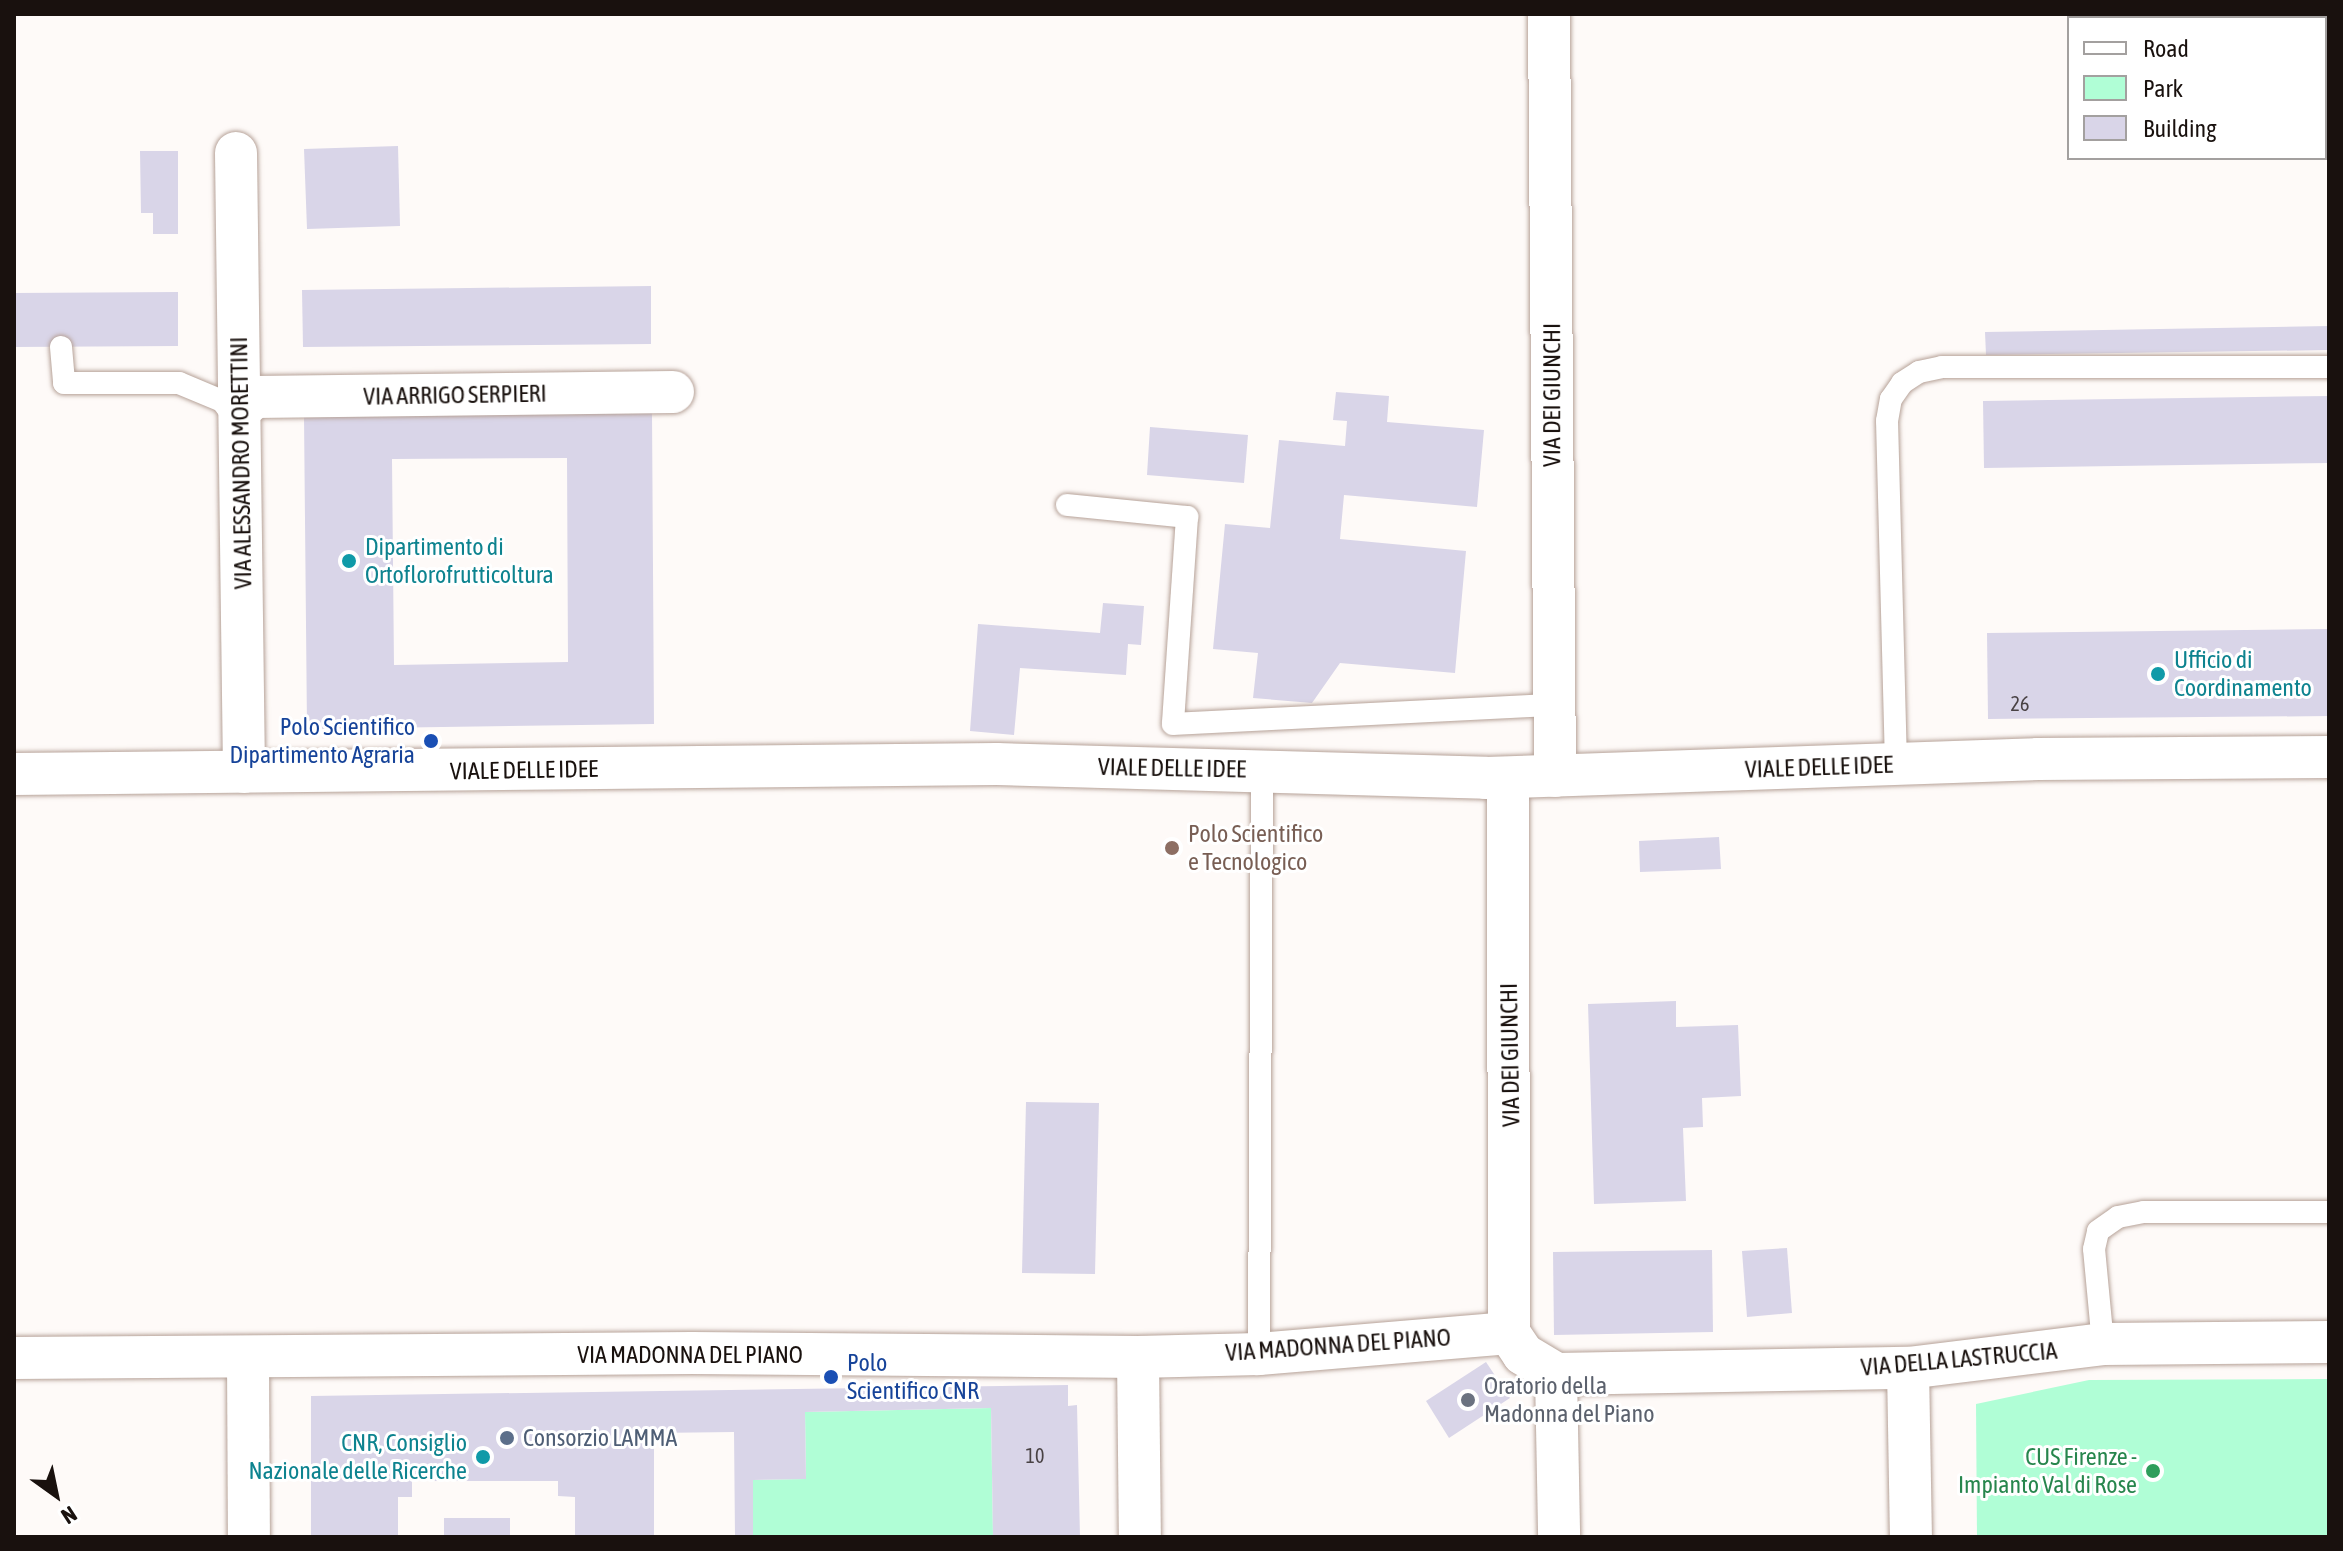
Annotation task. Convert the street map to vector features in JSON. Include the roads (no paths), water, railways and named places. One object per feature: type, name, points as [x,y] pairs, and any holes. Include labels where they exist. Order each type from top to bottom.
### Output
[{"type":"street","name":"VIA DEI GIUNCHI","points":[[1549,14],[1555,776]]},
{"type":"street","name":"VIA ALESSANDRO MORETTINI","points":[[236,153],[244,772]]},
{"type":"street","name":"VIA ARRIGO SERPIERI","points":[[241,417],[255,397],[673,392]]},
{"type":"street","name":"VIALE DELLE IDEE","points":[[14,774],[997,764],[1508,778],[1896,764],[2329,757]]},
{"type":"street","name":"VIA DEI GIUNCHI","points":[[1508,778],[1509,1333]]},
{"type":"street","name":"VIA MADONNA DEL PIANO","points":[[14,1358],[248,1359],[692,1353],[1138,1357],[1259,1354],[1509,1333]]},
{"type":"street","points":[[1509,1333],[1523,1354],[1556,1378],[1559,1537]]},
{"type":"street","name":"VIA DELLA LASTRUCCIA","points":[[1556,1378],[1908,1368],[2103,1344],[2329,1342]]},
{"type":"street","points":[[1138,1357],[1140,1537]]},
{"type":"street","points":[[248,1359],[249,1537]]},
{"type":"street","points":[[1908,1368],[1911,1537]]},
{"type":"lane","points":[[61,347],[64,383],[179,383],[222,401],[241,417]]},
{"type":"lane","points":[[1896,764],[1887,421],[1891,399],[1902,383],[1919,372],[1942,367],[2329,367]]},
{"type":"lane","points":[[1067,505],[1187,517],[1173,724],[1554,705]]},
{"type":"lane","points":[[1259,1354],[1262,771]]},
{"type":"lane","points":[[2103,1344],[2094,1249],[2098,1231],[2118,1217],[2144,1212],[2329,1212]]},
{"type":"place","name":"Dipartimento di Ortoflorofrutticoltura","points":[[349,561]]},
{"type":"place","name":"Ufficio di Coordinamento","points":[[2158,674]]},
{"type":"place","name":"Polo Scientifico Dipartimento Agraria","points":[[431,741]]},
{"type":"place","name":"Polo Scientifico e Tecnologico","points":[[1172,848]]},
{"type":"place","name":"Polo Scientifico CNR","points":[[831,1377]]},
{"type":"place","name":"Oratorio della Madonna del Piano","points":[[1468,1400]]},
{"type":"place","name":"Consorzio LAMMA","points":[[507,1438]]},
{"type":"place","name":"CNR, Consiglio Nazionale delle Ricerche","points":[[483,1457]]},
{"type":"place","name":"CUS Firenze - Impianto Val di Rose","points":[[2153,1471]]}]
